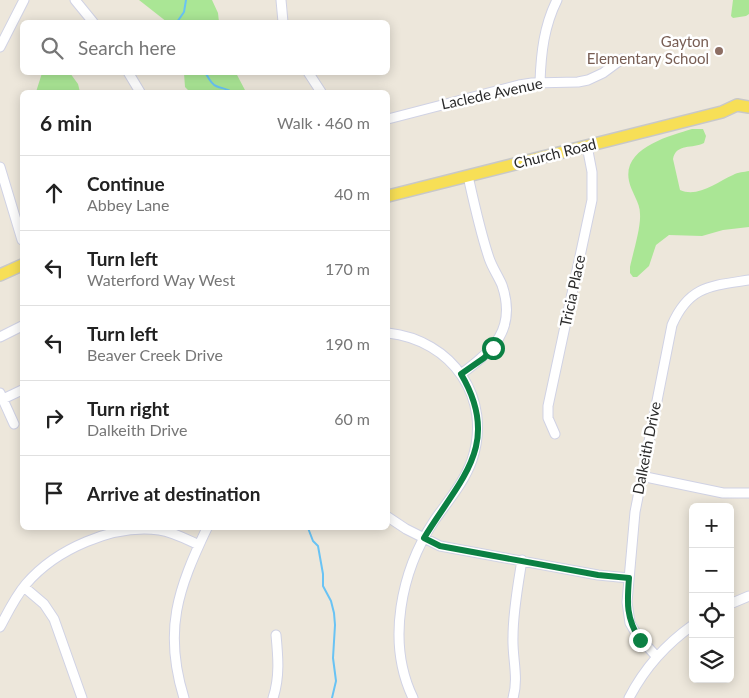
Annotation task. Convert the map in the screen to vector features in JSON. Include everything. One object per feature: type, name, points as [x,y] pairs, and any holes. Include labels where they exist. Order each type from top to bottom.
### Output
[{"type":"main road","name":"Church Road","points":[[390,196],[722,112],[738,113],[749,107]]},
{"type":"main road","points":[[0,274],[20,266]]},
{"type":"street","points":[[0,47],[24,0]]},
{"type":"street","points":[[75,0],[91,20]]},
{"type":"street","points":[[281,0],[283,20]]},
{"type":"street","points":[[540,82],[543,40],[557,0]]},
{"type":"street","name":"Laclede Avenue","points":[[390,117],[519,85],[588,80],[603,73],[622,59]]},
{"type":"street","points":[[130,75],[139,90]]},
{"type":"street","points":[[310,75],[320,90]]},
{"type":"street","name":"Tricia Place","points":[[555,434],[548,418],[548,406],[592,200],[592,172],[587,146]]},
{"type":"street","points":[[0,167],[20,233]]},
{"type":"street","points":[[461,374],[484,358],[493,348],[506,319],[506,305],[502,285],[486,248],[468,176]]},
{"type":"street","name":"Dalkeith Drive","points":[[657,657],[640,640],[630,623],[627,602],[635,512],[672,325],[678,310],[692,296],[706,288],[749,280]]},
{"type":"street","points":[[0,337],[20,327]]},
{"type":"street","points":[[390,332],[413,338],[431,346],[450,360],[468,385],[477,413],[478,436],[476,449],[466,474],[424,538],[413,561],[407,581],[400,614],[400,648],[402,665],[413,698]]},
{"type":"street","points":[[14,424],[1,396],[20,391]]},
{"type":"street","points":[[641,476],[718,492],[749,493]]},
{"type":"street","points":[[390,518],[440,546],[598,575],[629,578]]},
{"type":"street","points":[[0,627],[24,587],[38,572],[74,547],[118,530]]},
{"type":"street","points":[[162,530],[199,545]]},
{"type":"street","points":[[184,698],[176,665],[174,623],[183,583],[206,530]]},
{"type":"street","points":[[513,698],[516,679],[512,638],[515,600],[522,560]]},
{"type":"street","points":[[24,587],[44,604],[54,619],[82,698]]},
{"type":"street","points":[[734,602],[749,596]]},
{"type":"street","points":[[629,698],[657,657],[689,628]]},
{"type":"street","points":[[273,698],[277,686],[278,668],[276,635]]},
{"type":"green space","points":[[139,0],[212,0],[218,13],[219,20],[164,20]]},
{"type":"green space","points":[[733,0],[749,0],[749,14],[733,18],[731,16]]},
{"type":"green space","points":[[41,75],[71,75],[78,84],[80,90],[37,90]]},
{"type":"green space","points":[[184,75],[237,75],[245,90],[188,90],[185,87]]},
{"type":"green space","points":[[692,129],[703,129],[706,136],[704,143],[681,148],[675,154],[673,159],[680,190],[687,192],[700,191],[735,174],[749,171],[749,227],[723,230],[702,236],[669,235],[656,245],[649,266],[637,277],[633,277],[630,273],[630,267],[638,233],[640,214],[639,205],[629,181],[629,170],[633,160],[649,145],[671,135]]},
{"type":"waterway","points":[[178,20],[184,12],[186,0]]},
{"type":"waterway","points":[[207,75],[214,85],[228,90]]},
{"type":"waterway","points":[[309,530],[313,541],[318,546],[323,586],[331,601],[334,613],[333,658],[336,681],[332,698]]},
{"type":"place","name":"Gayton Elementary School","points":[[719,51]]},
{"type":"route","points":[[493,348],[484,358],[461,374],[468,385],[477,413],[478,436],[476,449],[466,474],[424,538],[440,546],[481,552],[598,575],[629,578],[627,602],[630,623],[640,640]]}]
